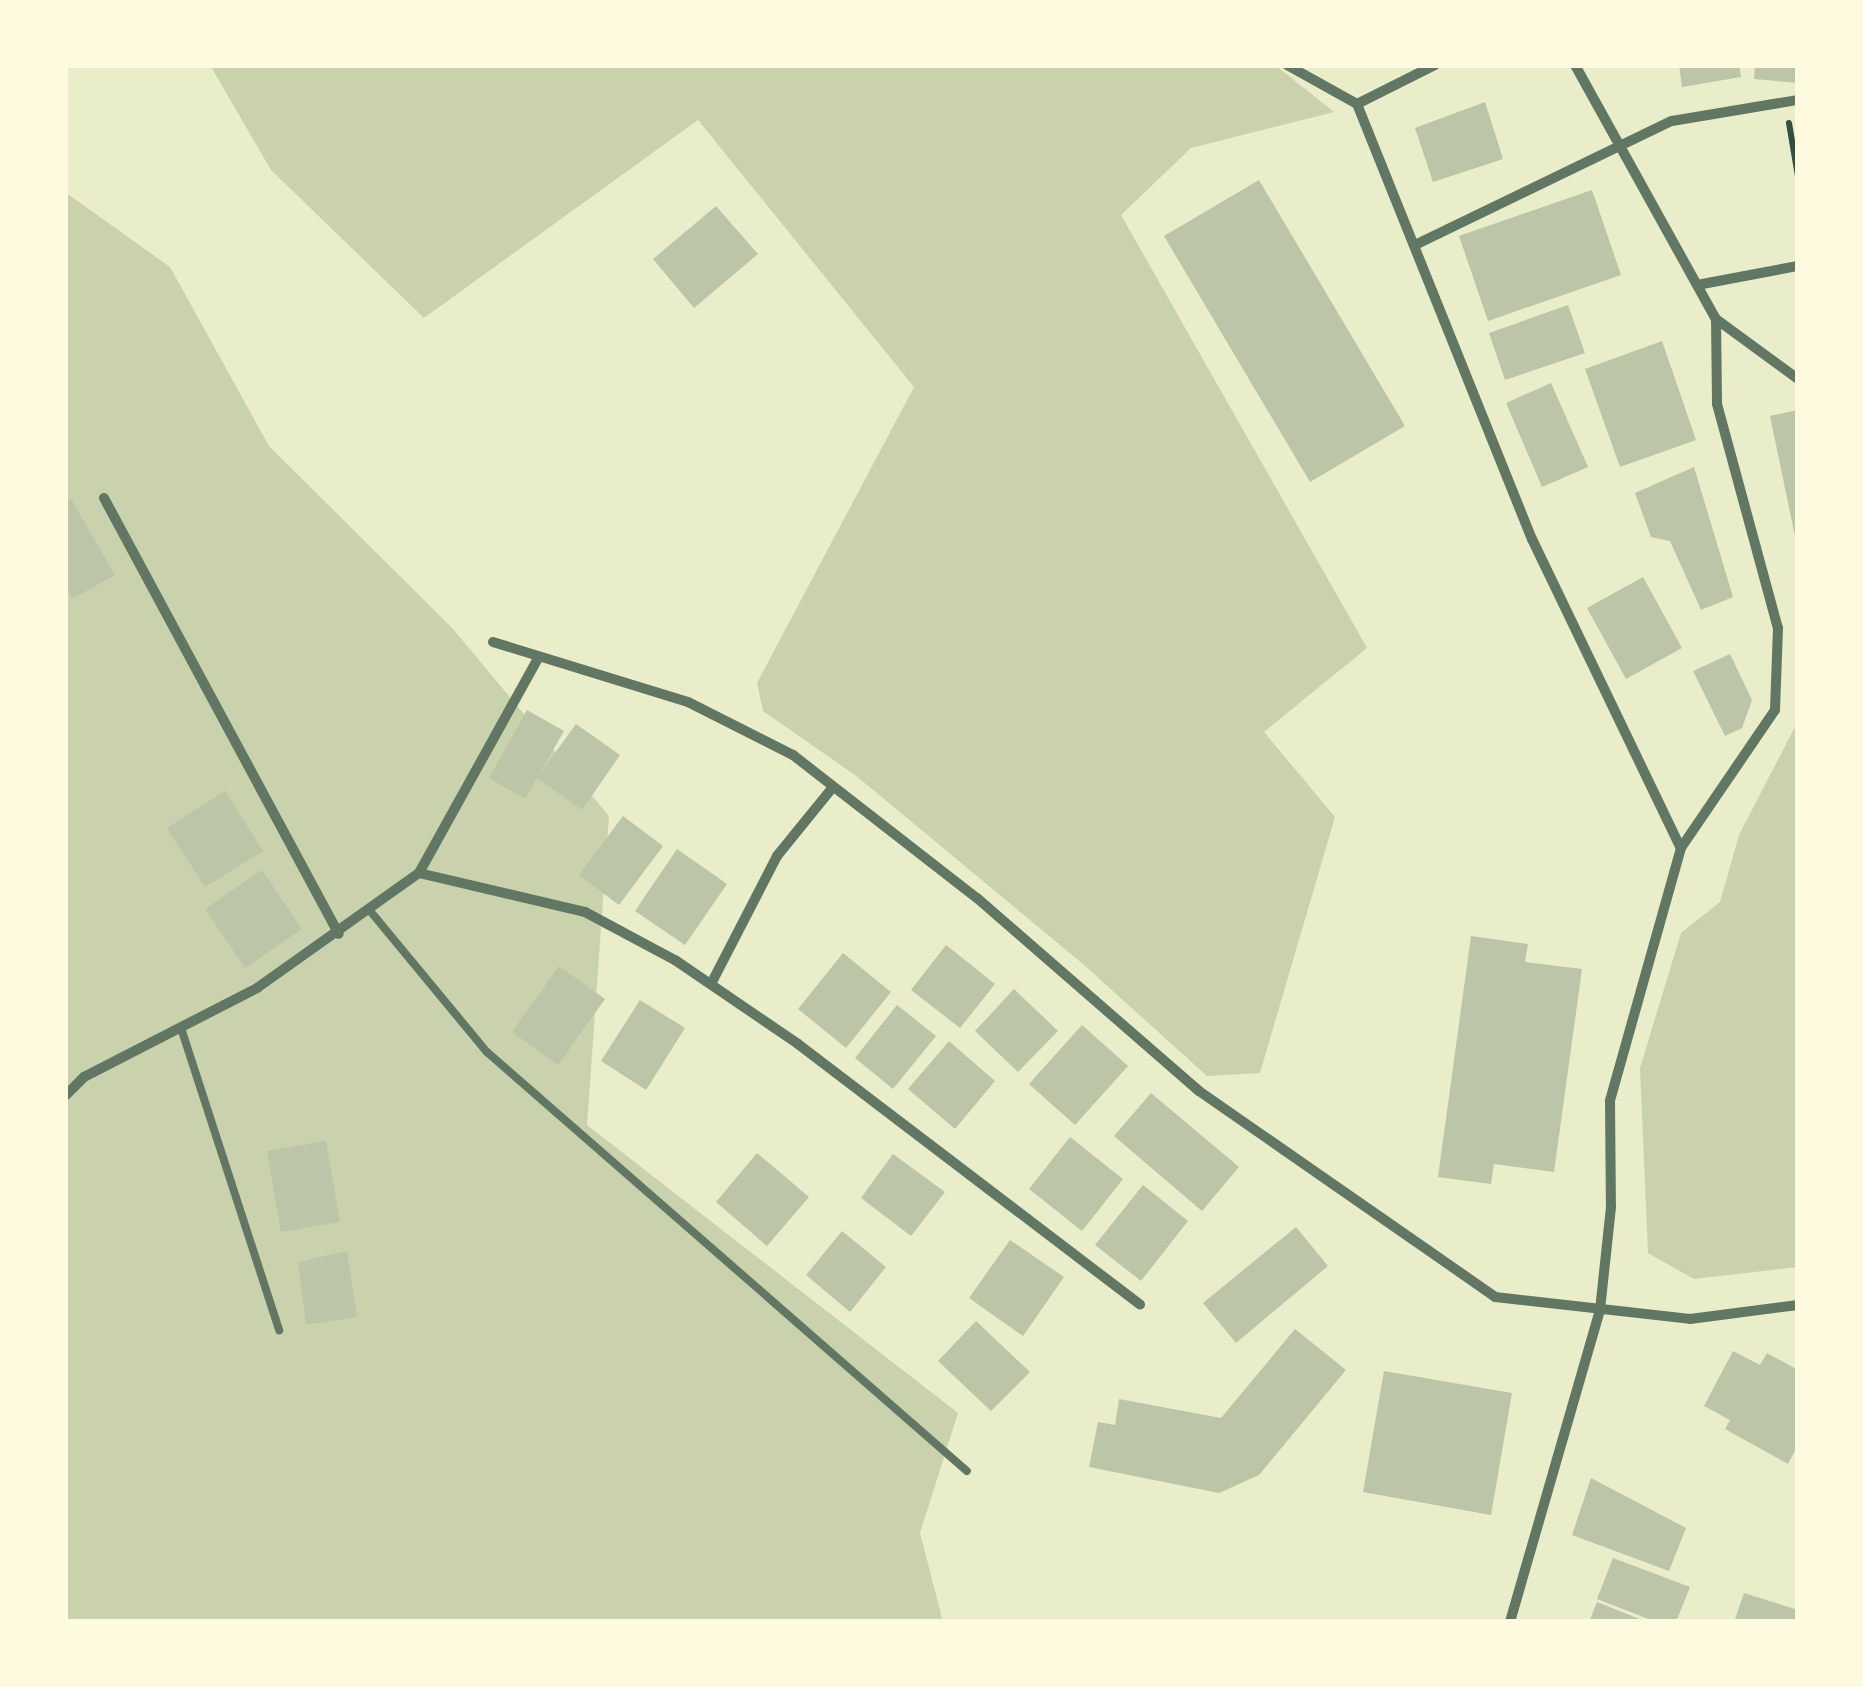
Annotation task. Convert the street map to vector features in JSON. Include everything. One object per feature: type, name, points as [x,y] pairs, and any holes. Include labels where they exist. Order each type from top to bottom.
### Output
[{"type":"street","points":[[1287,65],[1357,104],[1417,244],[1532,538],[1681,848]]},
{"type":"street","points":[[1357,104],[1435,65]]},
{"type":"street","points":[[1576,65],[1716,319],[1798,379]]},
{"type":"street","points":[[1417,244],[1672,121],[1798,100]]},
{"type":"street","points":[[1697,285],[1798,266]]},
{"type":"street","points":[[1510,1622],[1600,1310],[1611,1207],[1610,1100],[1681,848],[1775,710],[1778,628],[1717,404],[1716,319]]},
{"type":"street","points":[[104,498],[339,934]]},
{"type":"street","points":[[493,642],[688,702],[792,755],[977,898],[1199,1091],[1495,1296],[1690,1319],[1798,1305]]},
{"type":"street","points":[[65,1096],[84,1077],[180,1028],[339,934],[418,873],[538,658]]},
{"type":"street","points":[[710,984],[777,856],[833,786]]},
{"type":"street","points":[[418,873],[585,912],[710,984],[1048,1230],[1140,1305]]},
{"type":"lane","points":[[370,912],[486,1052],[967,1471]]},
{"type":"lane","points":[[180,1028],[279,1330]]},
{"type":"path","points":[[1785,100],[1798,176]]},
{"type":"green space","points":[[210,65],[1275,65],[1334,112],[1191,148],[1121,215],[1367,648],[1264,732],[1335,817],[1260,1073],[1207,1076],[1083,964],[855,775],[763,711],[757,683],[914,387],[698,120],[424,318],[271,170]]},
{"type":"green space","points":[[65,192],[170,267],[269,446],[453,629],[609,816],[587,1125],[958,1413],[920,1533],[943,1622],[65,1622]]},
{"type":"green space","points":[[1798,721],[1798,1267],[1694,1279],[1648,1253],[1640,1068],[1681,933],[1720,902],[1739,835]]},
{"type":"building","points":[[1679,65],[1739,65],[1741,77],[1682,87]]},
{"type":"building","points":[[1755,65],[1798,65],[1798,83],[1754,79]]},
{"type":"building","points":[[1485,102],[1503,159],[1433,182],[1415,128]]},
{"type":"building","points":[[1259,180],[1405,426],[1310,482],[1164,236]]},
{"type":"building","points":[[1592,190],[1621,275],[1488,321],[1459,236]]},
{"type":"building","points":[[716,206],[758,254],[694,308],[653,259]]},
{"type":"building","points":[[1568,305],[1585,353],[1505,380],[1489,333]]},
{"type":"building","points":[[1662,341],[1696,440],[1620,467],[1585,369]]},
{"type":"building","points":[[1551,383],[1588,467],[1542,487],[1506,403]]},
{"type":"building","points":[[1798,410],[1798,541],[1796,541],[1770,416]]},
{"type":"building","points":[[1694,467],[1733,597],[1701,610],[1670,541],[1651,537],[1635,493]]},
{"type":"building","points":[[71,499],[115,575],[72,599],[65,586],[65,503]]},
{"type":"building","points":[[1643,577],[1682,648],[1626,679],[1587,608]]},
{"type":"building","points":[[1730,654],[1752,700],[1742,728],[1725,736],[1693,671]]},
{"type":"building","points":[[527,710],[564,731],[525,799],[489,778]]},
{"type":"building","points":[[576,724],[620,755],[582,810],[537,778]]},
{"type":"building","points":[[225,791],[263,851],[205,887],[167,828]]},
{"type":"building","points":[[623,816],[663,846],[619,905],[579,875]]},
{"type":"building","points":[[677,849],[727,884],[685,945],[635,911]]},
{"type":"building","points":[[262,870],[302,929],[245,968],[205,909]]},
{"type":"building","points":[[1471,936],[1528,944],[1525,962],[1582,969],[1554,1172],[1494,1164],[1491,1184],[1438,1177]]},
{"type":"building","points":[[946,945],[995,984],[960,1028],[911,990]]},
{"type":"building","points":[[843,953],[891,992],[846,1048],[798,1009]]},
{"type":"building","points":[[559,966],[605,999],[558,1065],[512,1032]]},
{"type":"building","points":[[1014,989],[1058,1031],[1018,1072],[975,1031]]},
{"type":"building","points":[[640,1000],[685,1028],[646,1090],[601,1061]]},
{"type":"building","points":[[897,1005],[936,1036],[893,1089],[855,1058]]},
{"type":"building","points":[[1082,1025],[1128,1066],[1075,1125],[1029,1084]]},
{"type":"building","points":[[949,1041],[995,1081],[955,1129],[908,1089]]},
{"type":"building","points":[[1151,1093],[1239,1167],[1202,1211],[1114,1136]]},
{"type":"building","points":[[1070,1137],[1123,1179],[1082,1231],[1029,1189]]},
{"type":"building","points":[[326,1141],[340,1222],[281,1232],[267,1151]]},
{"type":"building","points":[[757,1153],[809,1197],[767,1246],[716,1202]]},
{"type":"building","points":[[893,1154],[945,1192],[911,1236],[861,1198]]},
{"type":"building","points":[[1143,1185],[1188,1221],[1141,1281],[1095,1245]]},
{"type":"building","points":[[1296,1227],[1328,1266],[1236,1343],[1203,1303]]},
{"type":"building","points":[[842,1231],[886,1267],[850,1312],[806,1275]]},
{"type":"building","points":[[1010,1240],[1064,1277],[1023,1336],[969,1298]]},
{"type":"building","points":[[347,1251],[357,1317],[306,1325],[298,1262]]},
{"type":"building","points":[[976,1321],[1030,1372],[991,1411],[938,1361]]},
{"type":"building","points":[[1295,1329],[1346,1370],[1259,1475],[1219,1493],[1089,1467],[1098,1422],[1115,1425],[1119,1399],[1221,1418]]},
{"type":"building","points":[[1733,1351],[1760,1365],[1767,1353],[1798,1370],[1798,1445],[1788,1464],[1725,1429],[1730,1420],[1704,1406]]},
{"type":"building","points":[[1384,1371],[1512,1393],[1491,1515],[1363,1492]]},
{"type":"building","points":[[1591,1478],[1686,1528],[1669,1571],[1572,1535]]},
{"type":"building","points":[[1613,1558],[1690,1587],[1676,1622],[1656,1622],[1597,1599]]},
{"type":"building","points":[[1744,1593],[1798,1610],[1798,1622],[1734,1622]]},
{"type":"building","points":[[1597,1602],[1647,1622],[1589,1622]]}]
